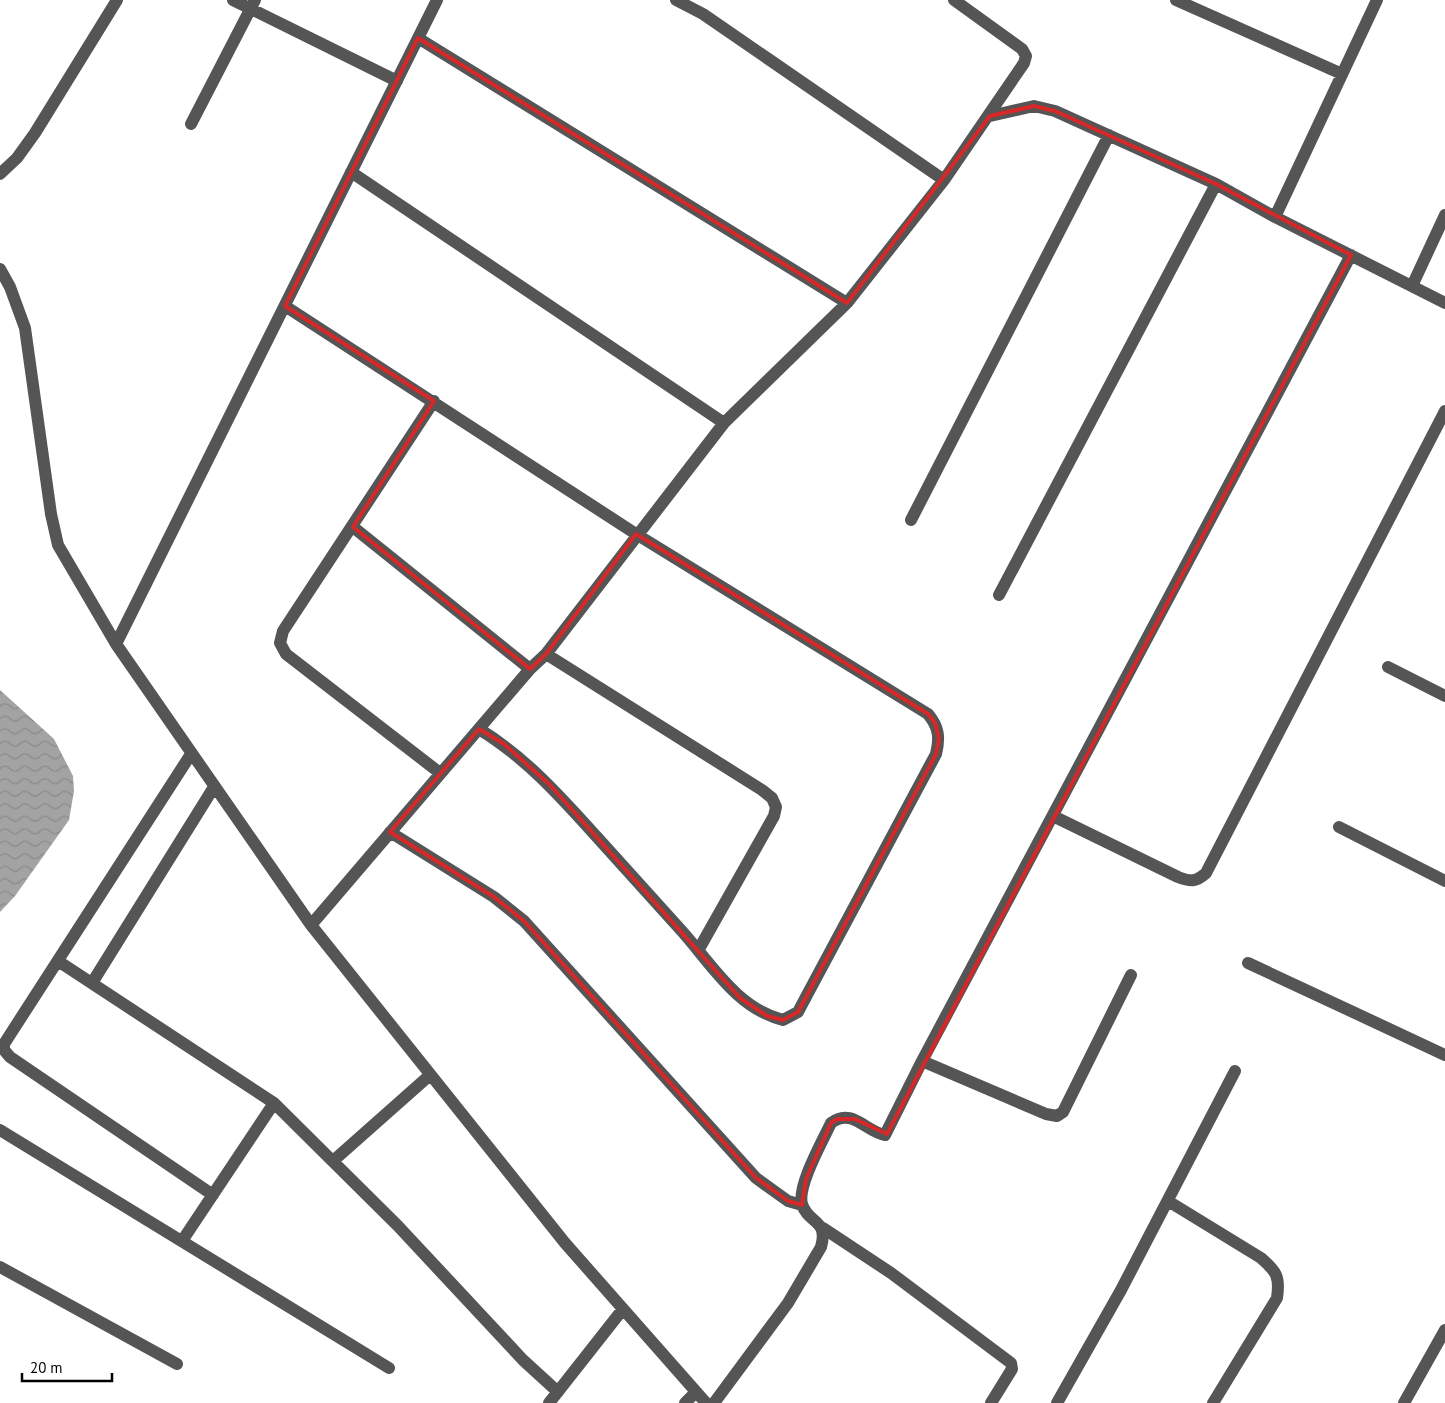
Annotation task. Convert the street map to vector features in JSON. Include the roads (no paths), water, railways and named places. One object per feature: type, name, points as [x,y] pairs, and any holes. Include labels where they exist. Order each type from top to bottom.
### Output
[{"type":"street","points":[[0,174],[17,158],[35,133],[117,0]]},
{"type":"street","points":[[233,0],[253,4],[397,81]]},
{"type":"street","points":[[116,644],[437,0]]},
{"type":"street","points":[[676,0],[703,14],[944,180]]},
{"type":"street","points":[[311,925],[530,669],[546,654],[636,534],[724,423],[847,302],[944,180],[990,116],[1024,63],[1026,56],[1022,49],[954,0]]},
{"type":"street","points":[[1176,0],[1342,74]]},
{"type":"street","points":[[1275,217],[1377,0]]},
{"type":"street","points":[[191,124],[253,4]]},
{"type":"street","points":[[418,38],[847,302]]},
{"type":"street","points":[[990,116],[1034,106],[1045,107],[1216,184],[1275,217],[1445,303]]},
{"type":"street","points":[[911,520],[1110,135]]},
{"type":"street","points":[[351,172],[724,423]]},
{"type":"street","points":[[999,595],[1216,184]]},
{"type":"street","points":[[1412,286],[1445,215]]},
{"type":"street","points":[[802,1205],[801,1197],[806,1179],[831,1123],[837,1119],[855,1119],[886,1136],[922,1061],[1351,255]]},
{"type":"street","points":[[0,269],[5,289],[25,328],[51,514],[58,545],[116,644],[311,925],[565,1244],[706,1403]]},
{"type":"street","points":[[285,306],[636,534],[928,714],[935,723],[939,739],[936,754],[798,1012],[783,1020],[767,1016],[740,998],[550,785],[504,744],[479,728]]},
{"type":"street","points":[[434,401],[283,631],[280,643],[286,654],[440,773]]},
{"type":"street","points":[[1053,816],[1178,878],[1189,881],[1198,880],[1206,873],[1445,411]]},
{"type":"street","points":[[353,527],[530,669]]},
{"type":"street","points":[[546,654],[772,798],[776,806],[774,816],[698,949]]},
{"type":"street","points":[[1388,667],[1445,696]]},
{"type":"street","points":[[191,754],[4,1044],[4,1050],[10,1057],[214,1194]]},
{"type":"street","points":[[92,984],[214,787]]},
{"type":"street","points":[[1339,828],[1445,881]]},
{"type":"street","points":[[390,832],[494,897],[524,921],[756,1178],[788,1201],[802,1205],[823,1228],[891,1273],[1011,1363],[1012,1369],[992,1403]]},
{"type":"street","points":[[58,961],[274,1102],[398,1226],[523,1360],[558,1392]]},
{"type":"street","points":[[1248,963],[1445,1055]]},
{"type":"street","points":[[922,1061],[1046,1114],[1057,1116],[1063,1112],[1131,975]]},
{"type":"street","points":[[1057,1403],[1168,1202],[1235,1071]]},
{"type":"street","points":[[333,1161],[430,1075]]},
{"type":"street","points":[[182,1241],[274,1102]]},
{"type":"street","points":[[0,1130],[389,1368]]},
{"type":"street","points":[[1168,1202],[1261,1258],[1274,1270],[1279,1283],[1277,1298],[1213,1403]]},
{"type":"street","points":[[714,1403],[788,1303],[821,1247],[824,1238],[823,1228]]},
{"type":"street","points":[[0,1267],[177,1364]]},
{"type":"street","points":[[549,1403],[623,1309]]},
{"type":"street","points":[[1404,1403],[1445,1330]]},
{"type":"street","points":[[685,1403],[696,1392]]},
{"type":"water","points":[[0,690],[54,739],[73,776],[74,791],[69,820],[15,896],[0,912]]}]
